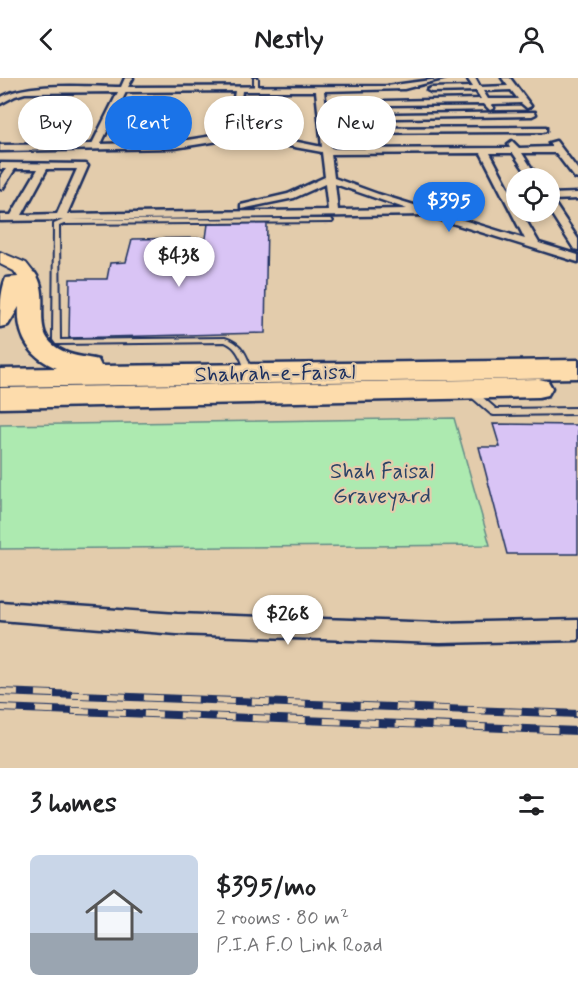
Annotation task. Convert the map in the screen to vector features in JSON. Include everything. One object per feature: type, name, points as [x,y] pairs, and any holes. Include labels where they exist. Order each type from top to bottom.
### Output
[{"type":"highway","points":[[0,320],[11,303],[14,276],[31,286],[30,328],[43,351],[54,359],[71,364],[156,374]]},
{"type":"highway","name":"Shahrah-e-Faisal","points":[[0,378],[578,369]]},
{"type":"highway","points":[[0,413],[381,407],[439,390],[578,387]]},
{"type":"highway","name":"Shahrah-e-Faisal","points":[[0,398],[439,390]]},
{"type":"main road","points":[[0,257],[20,267],[14,276]]},
{"type":"street","points":[[67,90],[74,78]]},
{"type":"street","points":[[95,147],[129,78]]},
{"type":"street","points":[[206,89],[208,78]]},
{"type":"street","points":[[356,78],[359,88]]},
{"type":"street","points":[[429,86],[442,78]]},
{"type":"street","points":[[471,78],[527,168]]},
{"type":"street","points":[[506,78],[578,176]]},
{"type":"street","points":[[0,102],[8,90],[320,89],[429,86],[478,89],[514,88]]},
{"type":"street","points":[[429,86],[461,151]]},
{"type":"street","points":[[380,88],[383,96]]},
{"type":"street","points":[[238,96],[239,89]]},
{"type":"street","points":[[320,89],[321,96]]},
{"type":"street","points":[[396,103],[523,101]]},
{"type":"street","points":[[396,116],[532,114]]},
{"type":"street","points":[[417,116],[430,151]]},
{"type":"street","points":[[396,131],[543,129]]},
{"type":"street","points":[[0,148],[175,145],[225,137],[278,141],[316,147]]},
{"type":"street","points":[[396,138],[400,151]]},
{"type":"street","points":[[326,150],[332,217]]},
{"type":"street","points":[[332,150],[345,152],[559,150]]},
{"type":"street","points":[[484,151],[506,187]]},
{"type":"street","points":[[0,186],[13,165]]},
{"type":"street","points":[[15,217],[45,165]]},
{"type":"street","points":[[0,166],[84,167],[61,217]]},
{"type":"street","points":[[213,213],[291,196],[329,179],[578,259]]},
{"type":"street","points":[[560,197],[578,196]]},
{"type":"street","points":[[0,218],[213,213],[332,217],[429,212]]},
{"type":"street","points":[[560,219],[578,248]]},
{"type":"street","points":[[523,222],[534,245]]},
{"type":"street","points":[[0,611],[177,624],[440,633],[578,630]]},
{"type":"lane","points":[[256,78],[256,89]]},
{"type":"lane","points":[[250,373],[244,356],[236,345],[225,340],[58,342],[56,340],[56,225],[63,222],[332,217]]},
{"type":"lane","points":[[468,389],[494,412],[578,411]]},
{"type":"green space","name":"Shah Faisal Graveyard","points":[[454,418],[490,545],[0,549],[0,425]]},
{"type":"building","points":[[267,223],[265,333],[69,338],[70,279],[107,279],[110,263],[126,262],[132,239],[206,238],[208,224]]},
{"type":"building","points":[[493,424],[578,425],[578,554],[507,554],[479,447],[500,447]]},
{"type":"railway","points":[[0,692],[578,714]]},
{"type":"railway","points":[[0,708],[578,731]]}]
